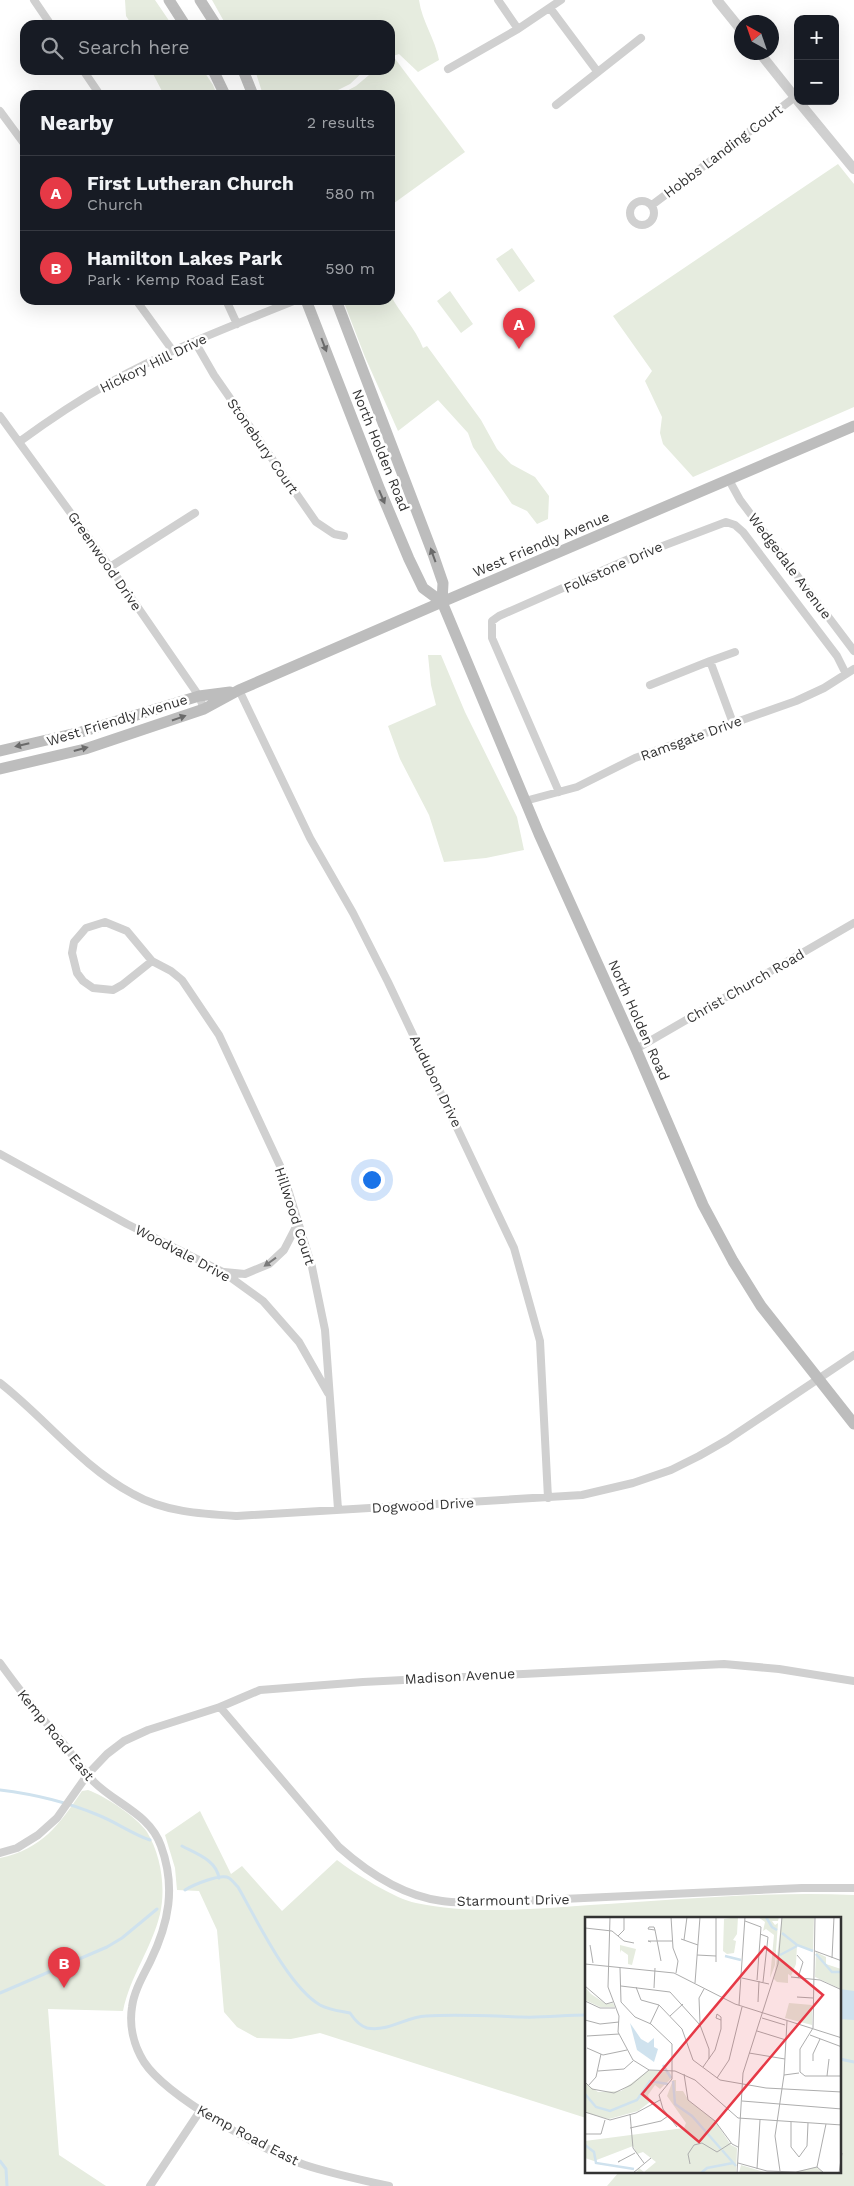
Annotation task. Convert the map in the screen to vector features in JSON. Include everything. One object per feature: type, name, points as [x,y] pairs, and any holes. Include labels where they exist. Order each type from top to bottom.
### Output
[{"type":"main road","points":[[169,0],[182,20]]},
{"type":"main road","points":[[200,0],[213,20]]},
{"type":"main road","points":[[215,75],[223,90]]},
{"type":"main road","points":[[245,75],[251,90]]},
{"type":"main road","name":"North Holden Road","points":[[308,305],[409,559],[423,588],[442,602]]},
{"type":"main road","name":"North Holden Road","points":[[338,305],[438,569],[443,584],[442,602],[525,801],[636,1049],[703,1205],[733,1262],[761,1306],[854,1424]]},
{"type":"main road","name":"West Friendly Avenue","points":[[0,769],[85,749],[204,709],[239,690],[854,426]]},
{"type":"main road","name":"West Friendly Avenue","points":[[0,751],[81,732],[199,696],[239,690]]},
{"type":"street","points":[[34,0],[48,20]]},
{"type":"street","points":[[498,0],[518,29]]},
{"type":"street","points":[[448,69],[518,29],[560,0]]},
{"type":"street","points":[[717,0],[734,21]]},
{"type":"street","points":[[550,8],[597,71]]},
{"type":"street","points":[[556,105],[641,38]]},
{"type":"street","points":[[765,60],[794,96]]},
{"type":"street","points":[[86,75],[97,90]]},
{"type":"street","name":"Hobbs Landing Court","points":[[652,205],[794,102]]},
{"type":"street","points":[[801,105],[854,169]]},
{"type":"street","points":[[0,110],[20,138]]},
{"type":"street","points":[[140,305],[173,351]]},
{"type":"street","points":[[228,305],[237,324]]},
{"type":"street","name":"Hickory Hill Drive","points":[[19,442],[104,386],[173,351],[284,305]]},
{"type":"street","name":"Stonebury Court","points":[[195,342],[214,374],[316,522],[334,534],[344,536]]},
{"type":"street","name":"Greenwood Drive","points":[[0,416],[110,567],[199,696],[204,709]]},
{"type":"street","name":"Wedgedale Avenue","points":[[729,480],[740,500],[854,651]]},
{"type":"street","points":[[110,567],[195,513]]},
{"type":"street","name":"Folkstone Drive","points":[[559,792],[492,638],[492,621],[499,616],[631,558],[726,522],[735,525],[743,532],[837,656],[846,674]]},
{"type":"street","points":[[650,684],[735,652]]},
{"type":"street","points":[[710,661],[733,723]]},
{"type":"street","name":"Ramsgate Drive","points":[[525,801],[577,787],[635,758],[796,701],[824,688],[854,668]]},
{"type":"street","name":"Audubon Drive","points":[[239,690],[310,838],[353,913],[388,982],[514,1248],[540,1341],[548,1498]]},
{"type":"street","name":"Hillwood Court","points":[[152,961],[113,990],[93,988],[82,981],[77,973],[72,952],[74,942],[80,933],[94,925],[104,922],[116,925],[127,931],[152,961],[171,971],[182,980],[219,1035],[282,1170],[312,1267],[324,1330],[338,1509]]},
{"type":"street","name":"Christ Church Road","points":[[636,1049],[854,923]]},
{"type":"street","name":"Woodvale Drive","points":[[1,1153],[127,1224],[223,1272],[263,1301],[299,1342],[329,1395]]},
{"type":"street","points":[[223,1272],[245,1274],[269,1264],[284,1250],[298,1223]]},
{"type":"street","name":"Dogwood Drive","points":[[0,1383],[91,1464],[134,1495],[165,1507],[202,1514],[237,1516],[548,1498],[582,1495],[633,1483],[671,1470],[727,1440],[854,1355]]},
{"type":"street","name":"Kemp Road East","points":[[0,1663],[94,1782],[149,1824],[163,1851],[169,1875],[168,1915],[158,1945],[136,1991],[132,2008],[134,2039],[144,2062],[155,2074],[200,2110],[250,2139],[303,2164],[346,2178],[389,2186]]},
{"type":"street","name":"Madison Avenue","points":[[88,1774],[107,1754],[124,1741],[148,1730],[220,1708],[260,1690],[372,1681],[724,1664],[779,1669],[854,1682]]},
{"type":"street","name":"Starmount Drive","points":[[220,1708],[339,1847],[360,1865],[383,1880],[408,1891],[440,1901],[478,1903],[802,1888],[854,1888]]},
{"type":"street","points":[[0,1853],[17,1848],[38,1836],[62,1811],[88,1774]]},
{"type":"street","points":[[150,2186],[200,2110]]},
{"type":"shaded area","points":[[125,0],[155,0],[169,20],[129,20],[126,16]]},
{"type":"shaded area","points":[[212,0],[419,0],[439,60],[418,72],[399,54],[395,55],[395,20],[223,20]]},
{"type":"shaded area","points":[[395,59],[465,152],[395,202],[395,90],[348,90],[369,75],[395,75]]},
{"type":"shaded area","points":[[154,75],[206,75],[215,90],[161,90]]},
{"type":"shaded area","points":[[257,75],[360,75],[350,84],[338,90],[261,90]]},
{"type":"shaded area","points":[[838,164],[854,184],[854,407],[693,477],[663,444],[660,433],[662,417],[645,381],[652,371],[613,316]]},
{"type":"shaded area","points":[[512,248],[535,281],[519,292],[496,259]]},
{"type":"shaded area","points":[[450,291],[473,324],[461,333],[437,301]]},
{"type":"shaded area","points":[[395,303],[423,348],[427,346],[481,420],[497,449],[511,464],[535,477],[549,496],[548,519],[537,524],[527,511],[512,504],[473,447],[468,433],[438,400],[398,431],[365,357],[345,305],[395,305]]},
{"type":"shaded area","points":[[428,655],[441,655],[465,712],[517,817],[524,850],[486,858],[444,862],[429,815],[400,759],[388,726],[436,705],[431,685]]},
{"type":"shaded area","points":[[88,1790],[120,1808],[136,1820],[147,1832],[159,1861],[162,1883],[160,1914],[152,1939],[126,1998],[123,2011],[48,2009],[59,2155],[106,2186],[0,2186],[0,1858],[27,1849],[38,1842],[57,1825],[82,1791]]},
{"type":"shaded area","points":[[200,1811],[231,1874],[242,1866],[282,1911],[337,1860],[375,1885],[407,1901],[459,1909],[525,1909],[755,1895],[854,1895],[854,2186],[607,2186],[617,2174],[842,2174],[842,1917],[585,1917],[585,2118],[320,2033],[291,2039],[257,2038],[237,2027],[224,2012],[217,1930],[199,1891],[177,1890],[175,1868],[165,1835]]},
{"type":"water","points":[[842,1989],[854,1991],[854,2020],[842,2019]]},
{"type":"waterway","points":[[0,1790],[62,1802],[105,1818],[150,1840]]},
{"type":"waterway","points":[[182,1846],[210,1862],[219,1878]]},
{"type":"waterway","points":[[185,1890],[214,1878],[225,1877],[230,1879],[238,1887],[274,1951],[296,1983],[320,2005],[350,2013],[357,2022],[367,2028],[383,2028],[426,2016],[529,2017],[585,2015]]},
{"type":"waterway","points":[[0,1993],[107,1947],[122,1938],[157,1909]]},
{"type":"waterway","points":[[842,2059],[854,2062]]},
{"type":"waterway","points":[[0,2161],[6,2169],[7,2186]]},
{"type":"place","name":"First Lutheran Church","points":[[519,349]]},
{"type":"place","name":"Hamilton Lakes Park","points":[[64,1988]]}]
